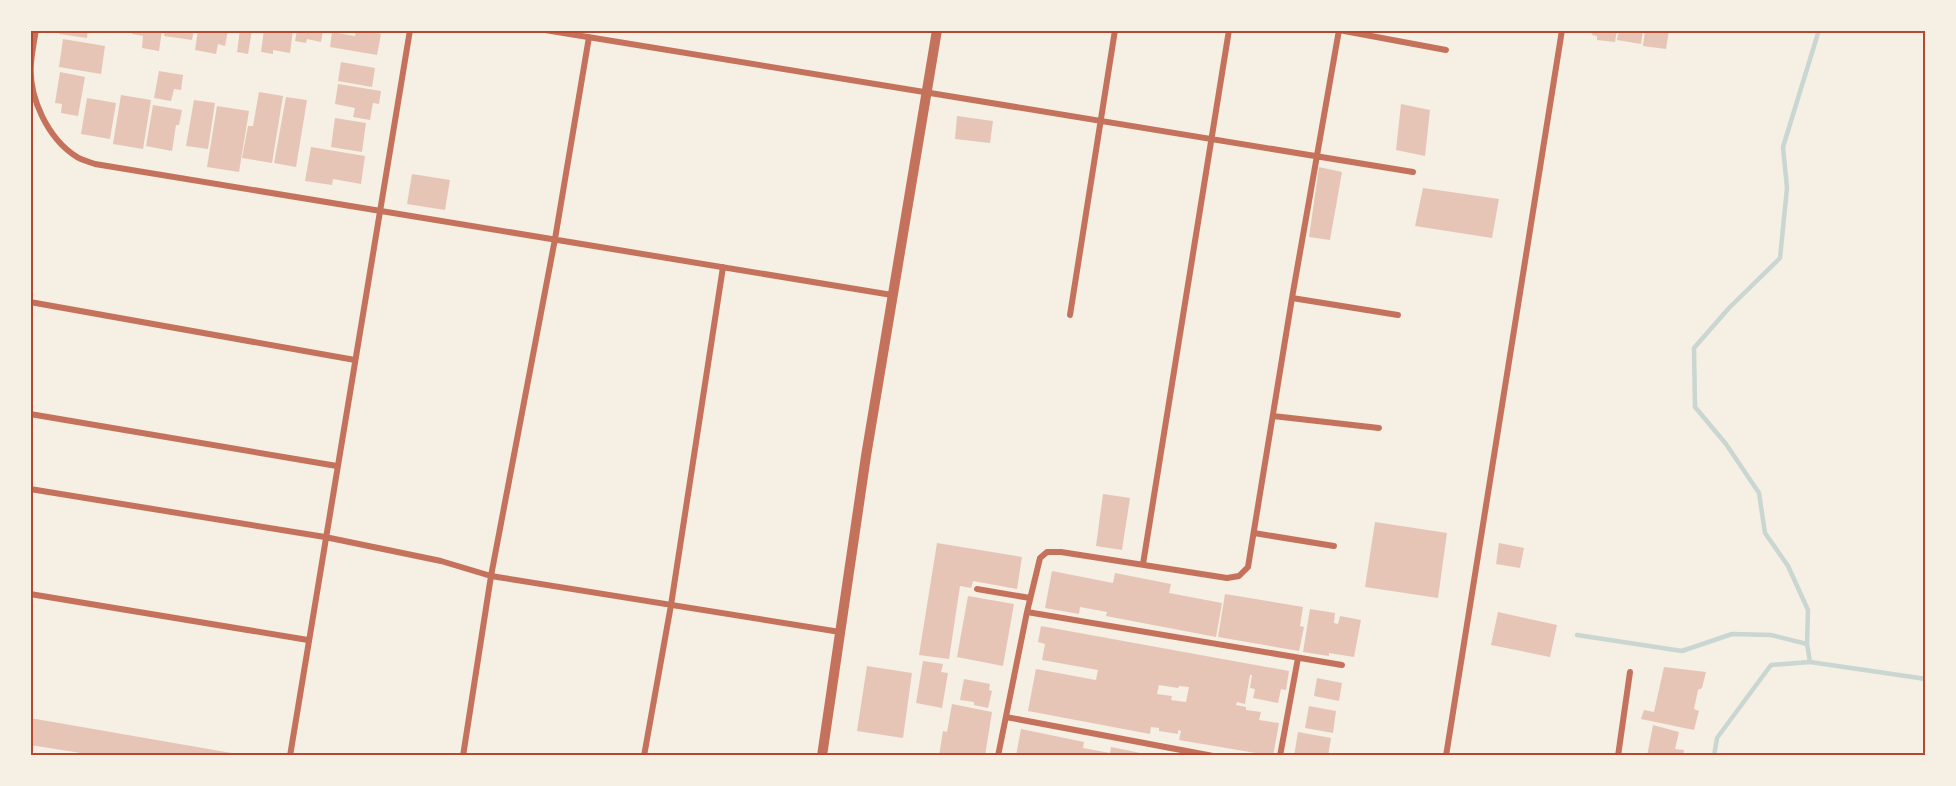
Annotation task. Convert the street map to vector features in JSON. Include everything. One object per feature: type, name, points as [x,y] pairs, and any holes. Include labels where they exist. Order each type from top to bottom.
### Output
[{"type":"street","points":[[36,30],[31,64],[36,102],[46,123],[60,141],[77,157],[95,164],[892,295]]},
{"type":"street","points":[[290,756],[410,30]]},
{"type":"street","points":[[545,30],[1413,172]]},
{"type":"street","points":[[822,756],[866,456],[937,30]]},
{"type":"street","points":[[1070,315],[1115,30]]},
{"type":"street","points":[[1143,564],[1229,30]]},
{"type":"street","points":[[998,756],[1030,598],[1040,558],[1047,552],[1061,552],[1227,578],[1239,576],[1248,567],[1339,30],[1446,50]]},
{"type":"street","points":[[1446,756],[1562,30]]},
{"type":"street","points":[[463,756],[491,576],[555,240],[589,37]]},
{"type":"street","points":[[644,756],[671,605],[723,267]]},
{"type":"street","points":[[1292,298],[1398,315]]},
{"type":"street","points":[[30,302],[355,360]]},
{"type":"street","points":[[30,414],[337,466]]},
{"type":"street","points":[[1273,416],[1379,428]]},
{"type":"street","points":[[30,489],[325,537],[441,561],[491,576],[840,632]]},
{"type":"street","points":[[1254,533],[1334,546]]},
{"type":"street","points":[[977,589],[1030,598]]},
{"type":"street","points":[[30,594],[308,640]]},
{"type":"street","points":[[1027,612],[1342,665]]},
{"type":"street","points":[[1281,756],[1298,658]]},
{"type":"street","points":[[1618,756],[1630,672]]},
{"type":"street","points":[[1006,717],[1214,756]]},
{"type":"building","points":[[60,30],[88,30],[87,38],[59,34]]},
{"type":"building","points":[[133,30],[162,30],[159,51],[142,48],[143,36],[132,34]]},
{"type":"building","points":[[165,30],[194,30],[192,40],[164,36]]},
{"type":"building","points":[[198,30],[228,30],[225,46],[218,44],[216,54],[195,50]]},
{"type":"building","points":[[240,30],[252,30],[248,54],[237,52]]},
{"type":"building","points":[[264,30],[293,30],[290,53],[273,50],[273,54],[261,52]]},
{"type":"building","points":[[297,30],[323,30],[321,42],[307,39],[306,43],[295,41]]},
{"type":"building","points":[[356,30],[381,34],[377,55],[330,47],[332,32],[355,36]]},
{"type":"building","points":[[1593,30],[1617,30],[1615,42],[1597,40],[1597,36],[1592,35]]},
{"type":"building","points":[[1619,30],[1643,30],[1641,44],[1617,40]]},
{"type":"building","points":[[1645,30],[1669,30],[1666,49],[1643,46]]},
{"type":"building","points":[[63,39],[105,46],[101,74],[59,67]]},
{"type":"building","points":[[341,62],[375,68],[372,87],[338,81]]},
{"type":"building","points":[[159,71],[183,75],[181,90],[174,89],[171,101],[154,98]]},
{"type":"building","points":[[60,72],[85,77],[78,116],[61,113],[62,104],[55,103]]},
{"type":"building","points":[[338,84],[381,91],[379,104],[373,103],[370,120],[353,117],[355,108],[335,104]]},
{"type":"building","points":[[259,92],[283,96],[272,163],[242,158],[248,126],[253,126]]},
{"type":"building","points":[[121,95],[151,100],[143,149],[113,144]]},
{"type":"building","points":[[286,97],[307,100],[296,167],[274,163]]},
{"type":"building","points":[[87,98],[116,103],[110,139],[81,134]]},
{"type":"building","points":[[194,100],[215,103],[208,149],[186,146]]},
{"type":"building","points":[[1401,104],[1430,110],[1425,156],[1396,150]]},
{"type":"building","points":[[153,105],[182,110],[179,125],[176,125],[172,151],[146,146]]},
{"type":"building","points":[[217,106],[249,111],[239,172],[207,167]]},
{"type":"building","points":[[957,116],[993,121],[990,143],[955,139]]},
{"type":"building","points":[[335,118],[366,123],[362,152],[331,147]]},
{"type":"building","points":[[311,147],[365,156],[361,184],[333,179],[332,185],[305,181]]},
{"type":"building","points":[[1319,167],[1342,172],[1330,240],[1309,237]]},
{"type":"building","points":[[412,174],[450,180],[445,210],[407,204]]},
{"type":"building","points":[[1423,188],[1499,199],[1492,238],[1415,226]]},
{"type":"building","points":[[1103,494],[1130,498],[1122,550],[1096,546]]},
{"type":"building","points":[[1375,522],[1447,533],[1438,598],[1365,587]]},
{"type":"building","points":[[937,543],[1022,557],[1017,589],[973,581],[971,588],[960,586],[949,659],[919,655]]},
{"type":"building","points":[[1499,543],[1524,548],[1520,568],[1496,564]]},
{"type":"building","points":[[1052,571],[1113,583],[1115,573],[1171,584],[1169,593],[1222,603],[1216,637],[1106,616],[1107,612],[1080,607],[1079,614],[1045,608]]},
{"type":"building","points":[[1225,594],[1303,607],[1300,626],[1304,627],[1299,651],[1218,637]]},
{"type":"building","points":[[968,596],[1014,604],[1003,666],[957,657]]},
{"type":"building","points":[[1310,609],[1335,613],[1334,623],[1338,624],[1340,616],[1361,620],[1354,657],[1303,652]]},
{"type":"building","points":[[1498,612],[1557,625],[1550,657],[1491,645]]},
{"type":"building","points":[[1041,626],[1289,671],[1286,690],[1281,689],[1278,703],[1253,698],[1255,689],[1250,688],[1252,675],[1250,675],[1245,704],[1237,702],[1236,705],[1246,707],[1246,710],[1261,712],[1259,720],[1279,723],[1273,756],[1179,740],[1181,731],[1178,730],[1178,734],[1159,731],[1159,728],[1151,727],[1150,734],[1028,711],[1036,669],[1096,680],[1098,670],[1042,660],[1045,644],[1038,642]],"holes":[[[1159,685],[1178,688],[1179,686],[1189,687],[1186,702],[1171,700],[1172,696],[1157,694]]]},
{"type":"building","points":[[923,661],[943,664],[941,672],[948,673],[942,708],[916,703]]},
{"type":"building","points":[[867,666],[912,673],[903,738],[857,731]]},
{"type":"building","points":[[1664,667],[1706,672],[1702,688],[1698,690],[1694,709],[1699,711],[1694,730],[1641,719],[1644,710],[1654,712]]},
{"type":"building","points":[[1317,678],[1342,683],[1339,701],[1314,696]]},
{"type":"building","points":[[964,679],[990,684],[989,690],[992,691],[988,708],[974,705],[974,702],[960,700]]},
{"type":"building","points":[[952,704],[992,712],[985,756],[939,756],[943,731],[947,732]]},
{"type":"building","points":[[1309,706],[1336,711],[1333,733],[1305,728]]},
{"type":"building","points":[[30,718],[243,756],[100,756],[30,745]]},
{"type":"building","points":[[1653,725],[1679,732],[1675,749],[1684,750],[1683,756],[1647,756]]},
{"type":"building","points":[[1021,729],[1084,742],[1083,748],[1110,753],[1111,747],[1155,756],[1016,756]]},
{"type":"building","points":[[1298,732],[1331,738],[1328,756],[1294,756]]},
{"type":"waterway","points":[[1807,644],[1808,610],[1788,566],[1765,533],[1759,493],[1726,444],[1695,407],[1694,348],[1729,308],[1780,258],[1787,188],[1783,147],[1819,30]]},
{"type":"waterway","points":[[1577,635],[1682,651],[1732,634],[1771,635],[1807,644],[1810,662]]},
{"type":"waterway","points":[[1714,756],[1717,738],[1771,665],[1810,662],[1926,679]]}]
